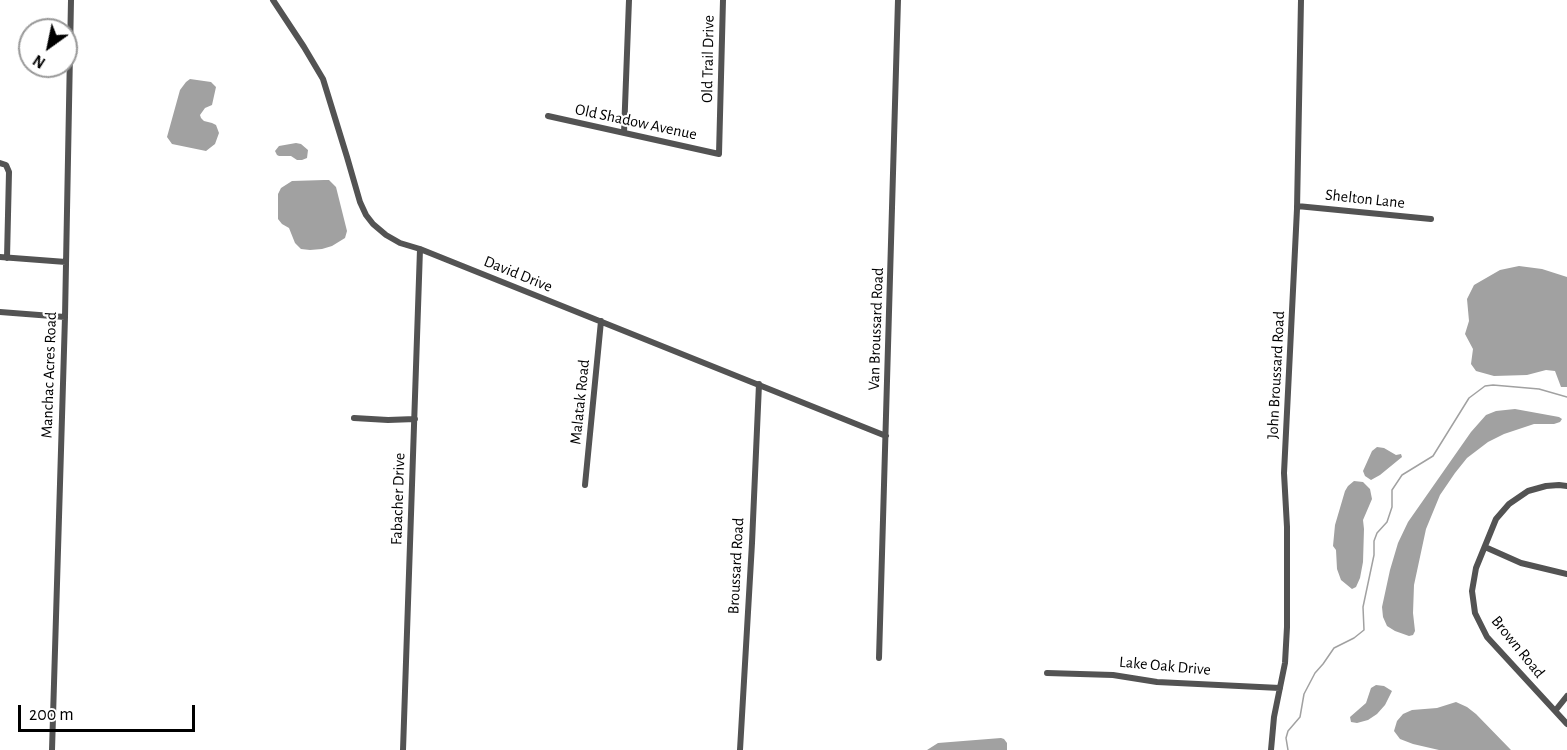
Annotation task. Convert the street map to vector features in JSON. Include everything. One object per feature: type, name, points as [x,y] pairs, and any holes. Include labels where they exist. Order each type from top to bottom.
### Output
[{"type":"street","name":"Manchac Acres Road","points":[[52,750],[65,317],[71,0]]},
{"type":"street","name":"David Drive","points":[[273,0],[323,79],[360,202],[373,224],[386,235],[400,243],[602,321],[886,436]]},
{"type":"street","points":[[624,133],[629,0]]},
{"type":"street","name":"Old Trail Drive","points":[[719,154],[723,0]]},
{"type":"street","name":"Van Broussard Road","points":[[879,658],[898,0]]},
{"type":"street","name":"John Broussard Road","points":[[1271,750],[1274,717],[1285,663],[1287,627],[1287,527],[1284,473],[1298,206],[1301,0]]},
{"type":"street","name":"Old Shadow Avenue","points":[[548,116],[719,154]]},
{"type":"street","points":[[3,164],[9,172],[3,257],[66,262]]},
{"type":"street","name":"Shelton Lane","points":[[1298,206],[1431,219]]},
{"type":"street","name":"Fabacher Drive","points":[[403,750],[420,249]]},
{"type":"street","points":[[0,312],[65,317]]},
{"type":"street","name":"Malatak Road","points":[[585,485],[602,321]]},
{"type":"street","name":"Broussard Road","points":[[740,750],[759,384]]},
{"type":"street","points":[[354,418],[415,419]]},
{"type":"street","name":"Brown Road","points":[[1567,486],[1546,486],[1528,491],[1516,498],[1496,519],[1476,568],[1472,591],[1475,614],[1487,636],[1567,724]]},
{"type":"street","points":[[1485,547],[1521,563],[1567,574]]},
{"type":"street","name":"Lake Oak Drive","points":[[1047,673],[1113,675],[1157,682],[1280,688]]},
{"type":"street","points":[[1555,711],[1567,696]]},
{"type":"shaded area","points":[[190,79],[211,82],[216,87],[212,105],[205,108],[200,115],[204,121],[216,125],[219,133],[215,144],[206,151],[172,144],[167,137],[180,90]]},
{"type":"shaded area","points":[[296,143],[308,150],[307,158],[297,160],[291,156],[279,156],[275,151],[279,146]]},
{"type":"shaded area","points":[[329,180],[336,187],[347,231],[345,238],[322,249],[301,249],[295,243],[289,228],[278,219],[278,194],[281,188],[292,181]]},
{"type":"shaded area","points":[[1519,266],[1542,269],[1567,277],[1567,387],[1561,387],[1555,371],[1494,376],[1476,371],[1471,364],[1473,349],[1465,334],[1469,321],[1467,299],[1474,285],[1500,270]]},
{"type":"shaded area","points":[[1515,409],[1562,419],[1554,424],[1534,424],[1488,442],[1467,458],[1455,473],[1440,495],[1426,529],[1414,585],[1415,631],[1409,636],[1395,631],[1387,626],[1382,607],[1398,543],[1408,522],[1471,432],[1486,415],[1496,411]]},
{"type":"shaded area","points":[[1377,447],[1396,455],[1401,454],[1402,457],[1371,480],[1365,476],[1363,471],[1372,451]]},
{"type":"shaded area","points":[[1354,481],[1363,482],[1370,489],[1372,499],[1363,520],[1363,562],[1360,578],[1356,587],[1352,589],[1341,580],[1337,569],[1336,550],[1333,546],[1335,525],[1345,491]]},
{"type":"shaded area","points":[[1376,685],[1384,686],[1392,691],[1385,705],[1368,720],[1351,722],[1350,717],[1366,703],[1371,688]]},
{"type":"shaded area","points":[[1456,702],[1476,714],[1511,750],[1439,750],[1400,739],[1394,731],[1397,721],[1403,714],[1412,710],[1437,708]]},
{"type":"shaded area","points":[[1001,738],[1007,743],[1007,750],[927,750],[938,743]]},
{"type":"waterway","points":[[1288,750],[1286,738],[1288,731],[1300,717],[1304,694],[1315,673],[1334,648],[1364,630],[1363,607],[1374,555],[1374,541],[1377,533],[1387,522],[1392,507],[1392,490],[1402,475],[1433,456],[1469,398],[1485,386],[1539,389],[1567,397]]}]
